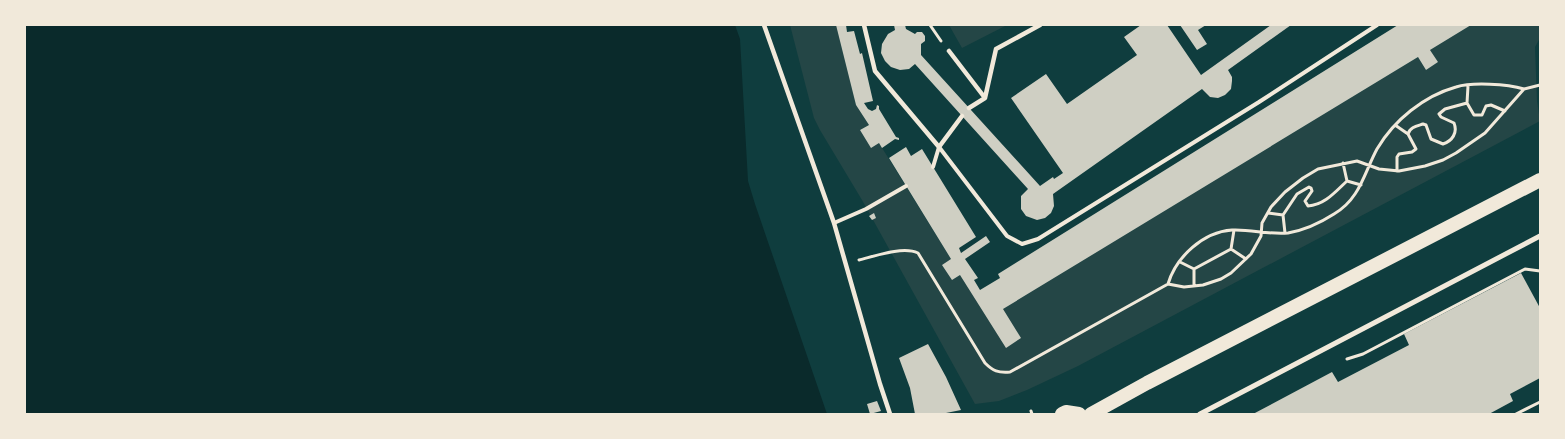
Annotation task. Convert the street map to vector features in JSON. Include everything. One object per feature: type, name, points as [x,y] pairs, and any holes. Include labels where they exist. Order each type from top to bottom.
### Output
[{"type":"highway","points":[[1091,414],[1164,374],[1540,180]]},
{"type":"highway","points":[[1062,414],[1066,412],[1079,414]]},
{"type":"street","points":[[764,25],[834,223],[890,414]]},
{"type":"street","points":[[864,25],[875,71],[939,147],[962,116]]},
{"type":"street","points":[[969,108],[984,98],[996,49],[1040,25]]},
{"type":"street","points":[[949,51],[984,98]]},
{"type":"street","points":[[1200,414],[1540,236]]},
{"type":"lane","points":[[939,147],[1007,236],[1022,244],[1038,239],[1259,102],[1377,25]]},
{"type":"lane","points":[[933,167],[939,147]]},
{"type":"lane","points":[[834,223],[866,209],[906,186]]},
{"type":"path","points":[[1168,284],[1171,274],[1192,248],[1217,233],[1234,230],[1285,233],[1304,229],[1337,213],[1361,185],[1381,143],[1389,131],[1419,105],[1435,95],[1458,86],[1511,85],[1524,89],[1540,85]]},
{"type":"path","points":[[1468,86],[1466,102],[1474,115],[1482,115],[1486,106],[1491,105],[1504,111]]},
{"type":"path","points":[[855,261],[903,250],[912,250],[918,253],[985,363],[992,370],[1000,373],[1010,372],[1168,284],[1184,287],[1203,285],[1232,273],[1246,259],[1260,236],[1262,223],[1271,207],[1285,192],[1303,178],[1318,170],[1357,161],[1379,169],[1397,171],[1425,166],[1443,160],[1456,154],[1485,133],[1524,89]]},
{"type":"path","points":[[1408,134],[1414,127],[1423,124],[1426,125],[1431,139],[1443,144],[1449,142],[1456,131],[1456,126],[1439,114],[1445,109],[1466,102]]},
{"type":"path","points":[[1395,125],[1408,134],[1416,149],[1412,152],[1399,154],[1397,157],[1397,171]]},
{"type":"path","points":[[1343,163],[1347,181]]},
{"type":"path","points":[[1347,181],[1361,185]]},
{"type":"path","points":[[1285,233],[1283,215],[1297,194],[1309,187],[1311,188],[1312,192],[1305,201],[1308,206],[1312,206],[1329,198],[1347,181]]},
{"type":"path","points":[[1268,213],[1283,215]]},
{"type":"path","points":[[1231,249],[1234,230]]},
{"type":"path","points":[[1231,249],[1246,259]]},
{"type":"path","points":[[1194,269],[1231,249]]},
{"type":"path","points":[[1180,262],[1194,269]]},
{"type":"path","points":[[1194,269],[1194,286]]},
{"type":"path","points":[[1347,359],[1363,354],[1525,269],[1540,272]]},
{"type":"path","points":[[1516,414],[1540,402]]},
{"type":"shaded area","points":[[25,25],[735,25],[740,39],[748,181],[827,414],[25,414]]},
{"type":"shaded area","points":[[790,25],[836,25],[856,105],[869,125],[860,130],[879,143],[951,259],[952,280],[960,275],[1003,309],[1418,57],[1426,70],[1438,62],[1430,50],[1471,25],[1540,25],[1540,38],[1535,47],[1537,101],[1540,121],[1078,366],[999,401],[975,404],[862,200],[814,118]]},
{"type":"shaded area","points":[[949,25],[1007,25],[962,48]]},
{"type":"building","points":[[836,25],[846,25],[847,32],[854,31],[860,54],[862,53],[873,101],[864,103],[872,111],[876,109],[877,105],[879,106],[896,137],[899,138],[899,140],[895,139],[882,148],[879,143],[871,148],[860,130],[869,125],[856,105]]},
{"type":"building","points":[[894,25],[905,25],[906,29],[915,34],[922,32],[925,36],[925,41],[921,44],[921,55],[1040,186],[1063,173],[1011,98],[1046,74],[1067,104],[1137,55],[1124,37],[1141,25],[1167,25],[1201,75],[1271,25],[1291,25],[1228,70],[1232,81],[1231,89],[1225,95],[1218,98],[1210,97],[1202,89],[1053,194],[1054,206],[1051,213],[1045,218],[1037,220],[1026,216],[1021,209],[1021,196],[1028,189],[915,64],[909,69],[900,70],[891,67],[885,61],[881,53],[882,44],[888,34],[895,30]]},
{"type":"building","points":[[1180,25],[1206,25],[1198,30],[1207,44],[1197,50]]},
{"type":"building","points":[[1398,25],[1471,25],[1430,50],[1438,62],[1426,70],[1418,57],[1003,309],[1021,338],[1006,348],[960,275],[952,280],[942,265],[951,259],[889,158],[906,147],[911,156],[922,149],[976,237],[959,248],[961,253],[986,236],[990,242],[965,259],[978,278],[974,280],[980,290],[1000,278],[998,274]]},
{"type":"building","points":[[874,213],[876,218],[872,220],[869,216]]},
{"type":"building","points":[[1521,273],[1540,308],[1540,378],[1510,394],[1513,401],[1489,414],[1253,414],[1332,372],[1338,382],[1409,345],[1404,334]]},
{"type":"building","points":[[928,344],[961,410],[941,414],[915,414],[910,388],[899,358]]},
{"type":"building","points":[[877,401],[881,411],[870,414],[867,404]]}]
